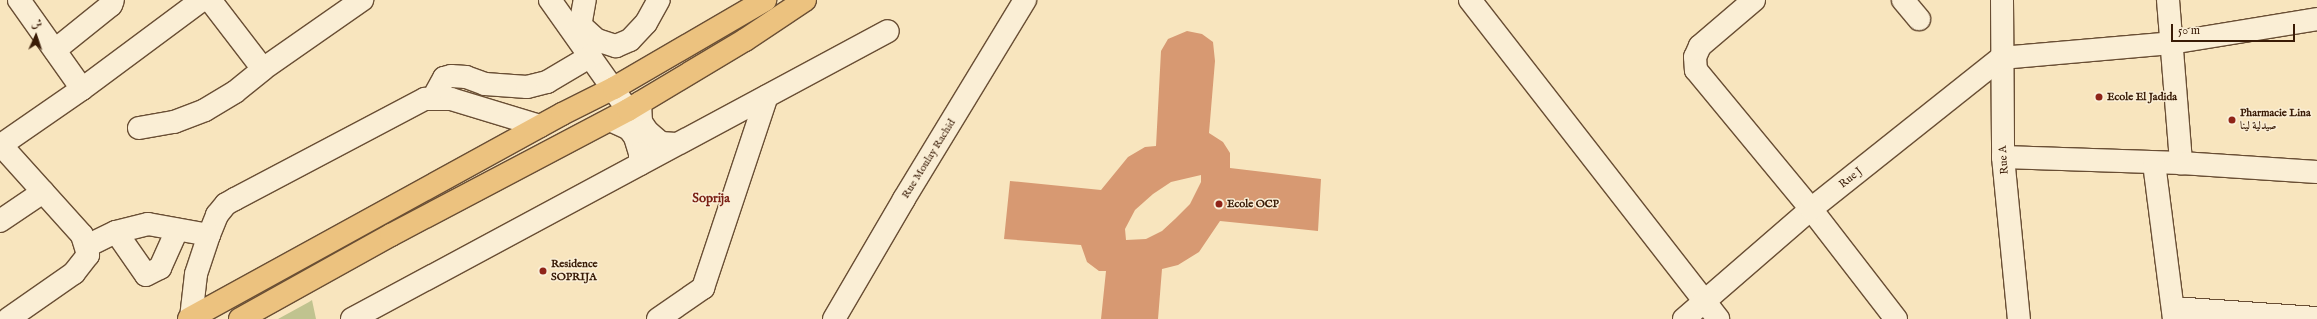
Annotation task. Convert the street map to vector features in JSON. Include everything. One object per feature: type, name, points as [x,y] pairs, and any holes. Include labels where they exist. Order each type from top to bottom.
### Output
[{"type":"main road","points":[[190,318],[540,126],[614,88],[764,0]]},
{"type":"main road","points":[[240,319],[391,235],[626,111],[745,40],[805,0]]},
{"type":"street","points":[[19,0],[82,89]]},
{"type":"street","points":[[55,50],[111,6],[114,0]]},
{"type":"street","points":[[8,319],[74,273],[88,255],[87,246],[82,235],[0,144],[82,89],[202,0]]},
{"type":"street","points":[[210,0],[263,69]]},
{"type":"street","points":[[139,128],[174,122],[205,110],[236,92],[263,69],[362,0]]},
{"type":"street","points":[[550,0],[578,31],[590,56],[614,88],[626,111],[629,129],[635,137],[640,153],[640,164]]},
{"type":"street","points":[[578,31],[585,0]]},
{"type":"street","points":[[578,31],[597,40],[616,46],[630,40],[646,23],[659,0]]},
{"type":"street","name":"Rue Moulay Rachid","points":[[834,319],[904,199],[1026,0]]},
{"type":"street","points":[[1470,0],[1718,319]]},
{"type":"street","points":[[1754,0],[1700,46],[1695,57],[1696,70],[1811,209],[1896,319]]},
{"type":"street","points":[[1903,0],[1919,19]]},
{"type":"street","name":"Rue A","points":[[2002,0],[2001,58],[2003,157],[2019,319]]},
{"type":"street","points":[[2168,0],[2181,163]]},
{"type":"street","points":[[2001,58],[2171,43],[2317,19]]},
{"type":"street","points":[[352,319],[888,30]]},
{"type":"street","points":[[433,98],[444,78],[451,76],[466,77],[485,84],[527,88],[547,82],[590,56]]},
{"type":"street","name":"Rue J","points":[[1684,319],[1811,209],[2001,58]]},
{"type":"street","points":[[658,319],[703,288],[768,96]]},
{"type":"street","points":[[190,318],[196,274],[217,215],[226,204],[410,106],[433,98],[451,99],[540,126]]},
{"type":"street","points":[[626,111],[641,122],[647,131],[661,143],[676,144]]},
{"type":"street","points":[[2003,157],[2181,163],[2317,172]]},
{"type":"street","points":[[2154,163],[2173,313],[2308,318]]},
{"type":"street","points":[[0,221],[43,192]]},
{"type":"street","points":[[87,246],[116,232],[148,224],[209,235]]},
{"type":"street","points":[[116,232],[146,275],[160,268],[177,230]]},
{"type":"green space","points":[[312,300],[316,319],[278,319],[309,302]]},
{"type":"building","points":[[1187,31],[1202,34],[1213,42],[1215,61],[1209,133],[1223,142],[1230,153],[1230,168],[1321,179],[1318,231],[1220,221],[1199,252],[1178,265],[1162,269],[1158,319],[1101,319],[1106,271],[1099,271],[1087,262],[1081,245],[1004,239],[1010,181],[1101,190],[1128,157],[1145,147],[1156,146],[1161,51],[1168,39]],"holes":[[[1201,175],[1201,182],[1190,204],[1162,231],[1146,239],[1126,240],[1125,229],[1135,210],[1153,194],[1171,182]]]},
{"type":"place","name":"Ecole El Jadida","points":[[2099,97]]},
{"type":"place","name":"Pharmacie Lina صيدلية لينا","points":[[2232,120]]},
{"type":"place","name":"Ecole OCP","points":[[1219,204]]},
{"type":"place","name":"Residence SOPRIJA","points":[[543,271]]},
{"type":"district","name":"Soprija","points":[[711,199]]}]
